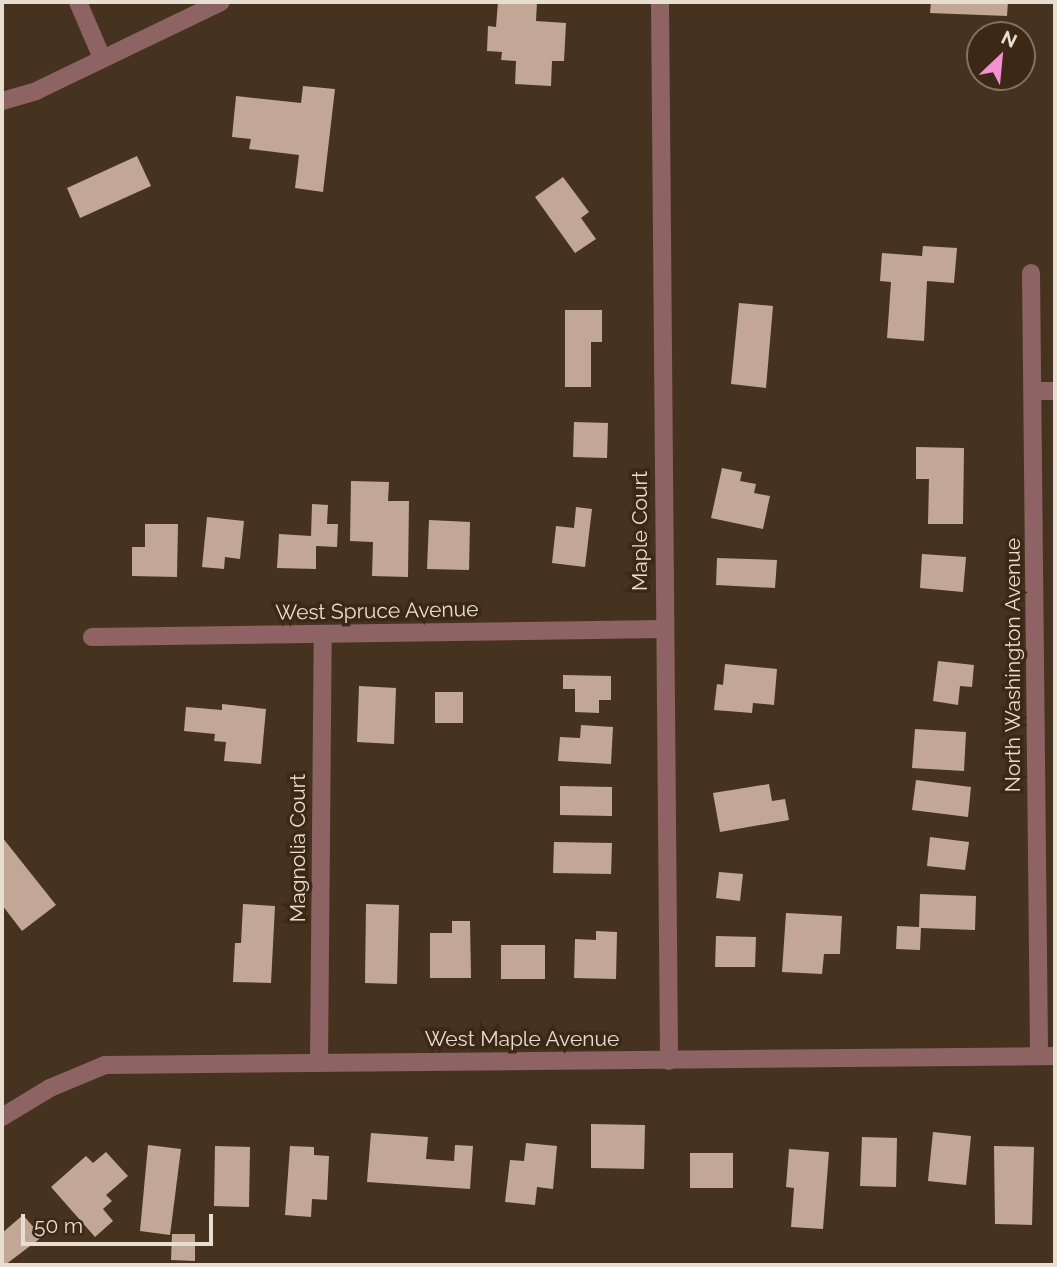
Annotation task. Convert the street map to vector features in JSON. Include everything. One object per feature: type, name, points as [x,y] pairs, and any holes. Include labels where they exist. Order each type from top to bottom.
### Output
[{"type":"street","points":[[78,2],[102,58]]},
{"type":"street","points":[[2,101],[36,91],[221,2]]},
{"type":"street","name":"Maple Court","points":[[660,2],[668,1061]]},
{"type":"street","name":"North Washington Avenue","points":[[1031,273],[1047,1056]]},
{"type":"street","points":[[1034,391],[1055,391]]},
{"type":"street","name":"West Spruce Avenue","points":[[92,637],[663,629]]},
{"type":"street","name":"Magnolia Court","points":[[319,1063],[323,634]]},
{"type":"street","name":"West Maple Avenue","points":[[2,1117],[50,1088],[106,1065],[1047,1056]]},
{"type":"building","points":[[498,2],[537,2],[536,21],[566,23],[564,61],[552,61],[551,86],[515,84],[516,61],[501,60],[502,52],[487,51],[488,26],[496,27]]},
{"type":"building","points":[[931,2],[1008,2],[1007,16],[930,13]]},
{"type":"building","points":[[303,86],[335,89],[323,192],[295,188],[299,155],[249,149],[251,139],[232,137],[236,96],[301,103]]},
{"type":"building","points":[[137,156],[151,186],[80,218],[67,188]]},
{"type":"building","points":[[563,177],[589,212],[581,218],[596,239],[575,253],[535,197]]},
{"type":"building","points":[[923,246],[957,248],[954,283],[927,281],[924,341],[887,338],[891,282],[880,281],[882,253],[922,256]]},
{"type":"building","points":[[739,303],[773,306],[766,388],[731,384]]},
{"type":"building","points":[[565,310],[602,310],[602,342],[591,342],[591,387],[565,387]]},
{"type":"building","points":[[574,422],[608,423],[607,458],[573,457]]},
{"type":"building","points":[[916,447],[964,448],[963,524],[928,524],[929,479],[916,479]]},
{"type":"building","points":[[722,468],[742,472],[740,481],[756,484],[754,493],[770,496],[763,529],[711,518]]},
{"type":"building","points":[[351,481],[389,482],[388,501],[409,501],[408,577],[372,576],[373,542],[350,541]]},
{"type":"building","points":[[312,504],[328,505],[327,524],[338,524],[337,547],[316,546],[316,569],[277,568],[279,534],[311,536]]},
{"type":"building","points":[[576,507],[592,509],[585,567],[552,563],[556,526],[574,528]]},
{"type":"building","points":[[207,517],[244,521],[240,559],[225,557],[224,569],[202,567]]},
{"type":"building","points":[[429,520],[470,522],[469,570],[427,569]]},
{"type":"building","points":[[145,524],[178,524],[177,577],[132,576],[132,547],[145,547]]},
{"type":"building","points":[[922,554],[966,557],[963,592],[920,588]]},
{"type":"building","points":[[717,558],[777,560],[775,588],[716,585]]},
{"type":"building","points":[[938,661],[974,665],[972,687],[960,686],[958,705],[933,701]]},
{"type":"building","points":[[725,664],[777,669],[774,705],[753,703],[752,713],[714,710],[717,684],[723,685]]},
{"type":"building","points":[[563,675],[611,676],[611,700],[599,700],[599,713],[575,712],[575,689],[563,689]]},
{"type":"building","points":[[359,686],[396,688],[394,744],[357,742]]},
{"type":"building","points":[[435,692],[463,692],[463,723],[435,723]]},
{"type":"building","points":[[222,704],[266,709],[261,764],[224,761],[226,742],[214,741],[215,734],[184,731],[186,707],[222,710]]},
{"type":"building","points":[[581,725],[613,727],[611,764],[558,761],[560,737],[580,738]]},
{"type":"building","points":[[915,729],[966,732],[964,771],[912,768]]},
{"type":"building","points":[[916,780],[971,787],[968,817],[912,810]]},
{"type":"building","points":[[769,784],[772,801],[785,799],[789,820],[720,832],[713,793]]},
{"type":"building","points":[[560,786],[612,787],[612,816],[560,815]]},
{"type":"building","points":[[2,837],[56,905],[22,931],[2,905]]},
{"type":"building","points":[[930,837],[969,842],[965,870],[927,866]]},
{"type":"building","points":[[554,842],[612,843],[611,874],[553,873]]},
{"type":"building","points":[[719,872],[743,874],[740,901],[716,898]]},
{"type":"building","points":[[920,894],[976,896],[975,930],[921,928],[920,950],[896,949],[897,926],[919,927]]},
{"type":"building","points":[[243,904],[275,906],[271,983],[233,982],[235,943],[241,943]]},
{"type":"building","points":[[366,904],[399,905],[397,984],[365,983]]},
{"type":"building","points":[[786,913],[842,916],[840,954],[824,954],[822,974],[782,972]]},
{"type":"building","points":[[452,921],[470,921],[471,978],[430,978],[430,933],[452,933]]},
{"type":"building","points":[[596,931],[617,932],[616,979],[574,978],[575,939],[596,940]]},
{"type":"building","points":[[716,936],[756,937],[755,967],[715,967]]},
{"type":"building","points":[[501,945],[545,945],[545,979],[501,979]]},
{"type":"building","points":[[591,1124],[645,1125],[644,1169],[591,1168]]},
{"type":"building","points":[[933,1132],[971,1136],[966,1185],[928,1181]]},
{"type":"building","points":[[371,1133],[428,1137],[426,1159],[454,1161],[455,1145],[473,1146],[470,1189],[367,1182]]},
{"type":"building","points":[[862,1137],[897,1138],[896,1187],[860,1186]]},
{"type":"building","points":[[526,1143],[557,1146],[553,1189],[537,1187],[535,1205],[505,1202],[510,1160],[524,1161]]},
{"type":"building","points":[[148,1145],[181,1149],[170,1235],[140,1231]]},
{"type":"building","points":[[215,1146],[250,1147],[249,1207],[214,1206]]},
{"type":"building","points":[[290,1146],[314,1147],[314,1155],[329,1156],[327,1200],[312,1199],[311,1217],[285,1215]]},
{"type":"building","points":[[994,1146],[1034,1147],[1032,1225],[995,1224]]},
{"type":"building","points":[[789,1149],[829,1152],[823,1229],[791,1227],[794,1188],[786,1187]]},
{"type":"building","points":[[106,1152],[128,1176],[106,1195],[112,1201],[103,1209],[113,1221],[95,1237],[51,1187],[86,1156],[93,1163]]},
{"type":"building","points":[[690,1153],[733,1153],[733,1188],[690,1188]]},
{"type":"building","points":[[23,1215],[42,1237],[5,1265],[2,1261],[2,1233]]},
{"type":"building","points":[[172,1234],[195,1234],[195,1261],[171,1260]]}]
